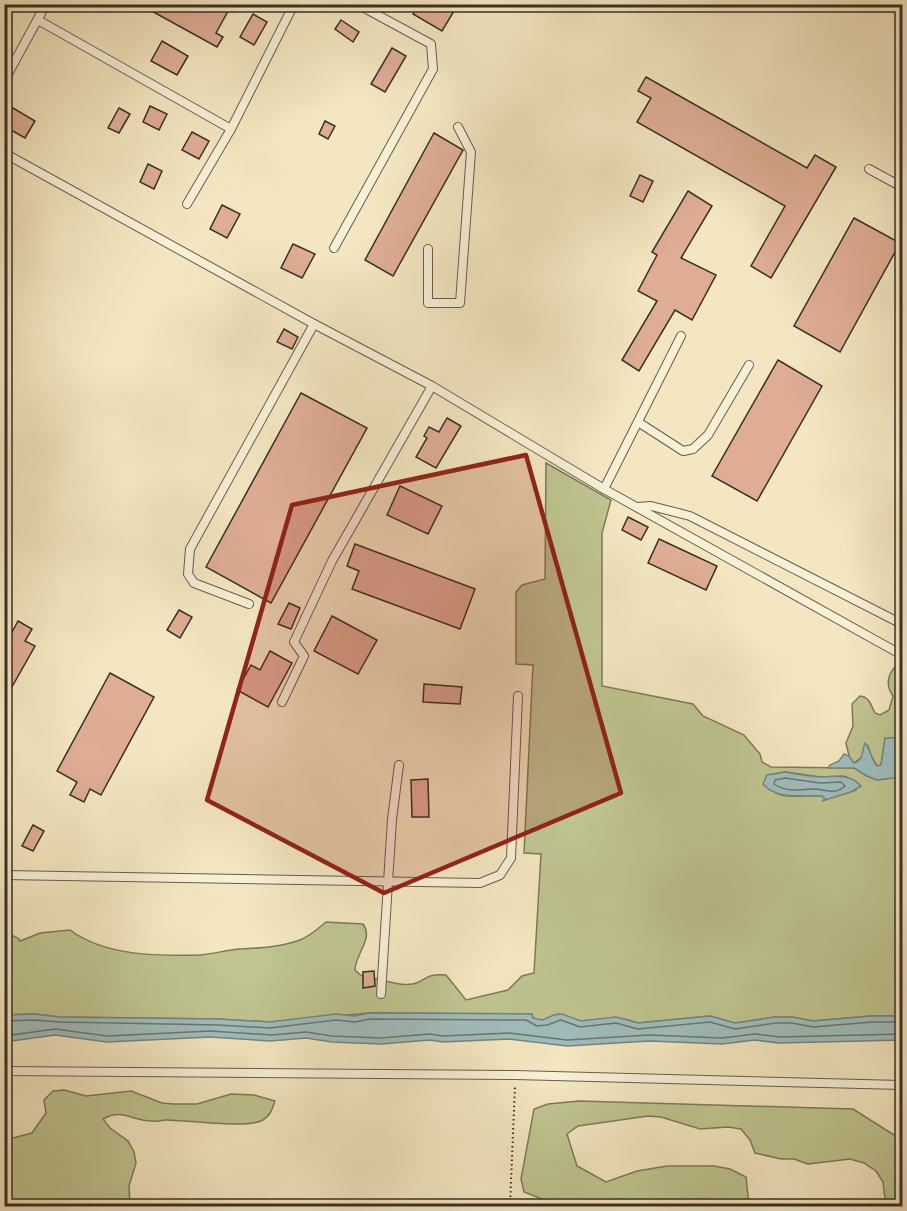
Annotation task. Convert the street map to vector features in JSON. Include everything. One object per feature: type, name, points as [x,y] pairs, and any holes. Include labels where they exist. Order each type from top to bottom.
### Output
[{"type":"lane","points":[[4,81],[46,4]]},
{"type":"lane","points":[[334,248],[433,69],[431,44],[357,4]]},
{"type":"lane","points":[[187,204],[231,129],[293,5]]},
{"type":"lane","points":[[38,20],[231,129]]},
{"type":"lane","points":[[428,249],[428,303],[460,303],[471,152],[458,127]]},
{"type":"lane","points":[[4,153],[314,324],[432,386],[603,489],[903,655]]},
{"type":"lane","points":[[869,169],[903,186]]},
{"type":"lane","points":[[249,604],[194,583],[188,574],[190,549],[314,324]]},
{"type":"lane","points":[[603,489],[681,336]]},
{"type":"lane","points":[[638,422],[683,451],[693,449],[708,435],[749,365]]},
{"type":"lane","points":[[282,702],[304,656],[294,642],[332,561],[432,386]]},
{"type":"lane","points":[[636,507],[651,506],[690,516],[903,624]]},
{"type":"lane","points":[[4,875],[480,883],[500,875],[511,858],[518,696]]},
{"type":"lane","points":[[381,994],[392,819],[399,765]]},
{"type":"lane","points":[[4,1071],[515,1075],[903,1085]]},
{"type":"path","points":[[510,1206],[515,1075]]},
{"type":"highlighted area","points":[[526,455],[621,793],[384,893],[207,800],[292,505]]},
{"type":"green space","points":[[546,463],[611,500],[602,533],[602,686],[693,704],[703,716],[744,735],[760,754],[762,762],[771,767],[854,768],[877,780],[902,776],[902,1016],[813,1021],[775,1017],[735,1023],[710,1016],[638,1023],[625,1019],[581,1021],[558,1014],[546,1020],[537,1020],[532,1014],[369,1013],[270,1022],[5,1015],[4,932],[20,941],[40,933],[70,930],[84,939],[115,950],[132,953],[199,955],[270,947],[293,942],[317,930],[326,922],[363,924],[366,930],[365,941],[355,970],[366,978],[414,984],[431,976],[446,975],[466,1000],[508,990],[522,976],[534,973],[541,854],[524,853],[533,665],[516,664],[516,592],[522,585],[545,579]],"holes":[[[785,772],[821,777],[847,777],[856,790],[826,799],[822,796],[782,795],[771,789],[767,775]]]},
{"type":"green space","points":[[902,665],[902,741],[896,738],[885,739],[881,765],[877,766],[868,746],[862,757],[854,763],[850,760],[846,743],[853,726],[852,704],[860,696],[868,700],[875,713],[880,715],[889,710],[893,696],[888,685],[889,678],[894,668]]},
{"type":"green space","points":[[64,1090],[86,1096],[131,1091],[162,1103],[173,1104],[197,1104],[231,1094],[254,1095],[275,1101],[266,1118],[255,1123],[244,1124],[154,1121],[122,1115],[110,1116],[103,1119],[110,1128],[128,1141],[134,1152],[136,1163],[129,1186],[130,1206],[5,1206],[5,1140],[32,1133],[46,1113],[44,1100],[53,1091]]},
{"type":"green space","points":[[579,1101],[853,1109],[902,1140],[902,1206],[886,1206],[883,1182],[876,1171],[864,1163],[850,1159],[808,1164],[794,1159],[781,1159],[755,1153],[750,1140],[741,1129],[728,1127],[700,1129],[661,1117],[648,1116],[578,1126],[567,1134],[577,1166],[606,1182],[637,1171],[667,1166],[714,1166],[730,1169],[746,1177],[749,1206],[560,1206],[524,1192],[521,1179],[534,1109],[548,1104]]},
{"type":"water","points":[[885,738],[896,738],[902,741],[902,777],[877,780],[854,768],[828,768],[839,761],[844,754],[849,756],[854,763],[857,761],[861,757],[865,743],[877,766],[881,765]]},
{"type":"water","points":[[785,772],[819,777],[847,777],[861,786],[851,792],[822,801],[825,799],[822,796],[791,796],[776,793],[763,784],[767,775]]},
{"type":"water","points":[[369,1013],[532,1014],[533,1018],[542,1020],[562,1014],[581,1021],[616,1017],[638,1023],[710,1016],[735,1023],[775,1017],[813,1021],[902,1016],[902,1040],[779,1043],[755,1040],[722,1044],[649,1041],[567,1046],[509,1039],[443,1042],[430,1040],[381,1044],[332,1042],[306,1038],[271,1041],[210,1037],[107,1042],[55,1035],[5,1042],[5,1015],[270,1022],[336,1014],[355,1016]]},
{"type":"building","points":[[139,4],[232,4],[216,33],[223,37],[217,47]]},
{"type":"building","points":[[419,4],[444,4],[454,11],[442,31],[413,14]]},
{"type":"building","points":[[253,14],[267,22],[254,45],[240,37]]},
{"type":"building","points":[[341,20],[359,32],[353,42],[335,29]]},
{"type":"building","points":[[162,41],[188,56],[177,75],[151,61]]},
{"type":"building","points":[[392,48],[406,56],[385,92],[371,84]]},
{"type":"building","points":[[646,77],[807,168],[815,155],[836,167],[771,278],[751,266],[785,206],[637,122],[651,98],[638,91]]},
{"type":"building","points":[[150,106],[167,114],[159,130],[143,122]]},
{"type":"building","points":[[13,108],[35,121],[25,138],[4,126]]},
{"type":"building","points":[[119,108],[130,114],[119,133],[108,128]]},
{"type":"building","points":[[325,121],[335,126],[328,139],[319,134]]},
{"type":"building","points":[[192,132],[209,141],[199,159],[182,150]]},
{"type":"building","points":[[434,133],[463,150],[393,276],[365,260]]},
{"type":"building","points":[[148,164],[162,171],[154,189],[140,182]]},
{"type":"building","points":[[640,175],[653,181],[643,202],[630,196]]},
{"type":"building","points":[[688,191],[712,206],[681,258],[716,275],[692,320],[675,310],[639,371],[622,360],[657,301],[638,291],[657,255],[652,252]]},
{"type":"building","points":[[222,205],[240,214],[227,238],[210,229]]},
{"type":"building","points":[[854,218],[900,243],[840,352],[794,326]]},
{"type":"building","points":[[293,244],[315,254],[302,278],[281,268]]},
{"type":"building","points":[[284,329],[298,337],[292,349],[277,342]]},
{"type":"building","points":[[778,360],[822,386],[757,501],[712,476]]},
{"type":"building","points":[[301,393],[367,428],[271,603],[206,567]]},
{"type":"building","points":[[447,418],[461,426],[436,468],[416,457],[427,438],[424,436],[429,427],[439,432]]},
{"type":"building","points":[[400,486],[442,506],[428,534],[387,515]]},
{"type":"building","points":[[628,517],[648,527],[641,540],[622,530]]},
{"type":"building","points":[[659,539],[717,566],[706,590],[648,563]]},
{"type":"building","points":[[355,544],[475,589],[460,629],[352,589],[359,571],[347,566]]},
{"type":"building","points":[[289,603],[300,608],[291,629],[278,624]]},
{"type":"building","points":[[179,610],[192,617],[180,638],[167,630]]},
{"type":"building","points":[[332,616],[377,640],[358,674],[314,651]]},
{"type":"building","points":[[18,621],[32,629],[25,641],[35,646],[4,701],[4,630],[11,634]]},
{"type":"building","points":[[270,651],[292,663],[268,707],[237,690],[251,665],[260,670]]},
{"type":"building","points":[[110,673],[154,697],[101,795],[90,789],[84,802],[70,795],[77,782],[57,771]]},
{"type":"building","points":[[424,684],[462,687],[460,704],[423,702]]},
{"type":"building","points":[[428,779],[429,817],[412,817],[411,780]]},
{"type":"building","points":[[33,825],[44,831],[33,851],[22,846]]},
{"type":"building","points":[[374,971],[375,986],[363,988],[363,972]]}]
